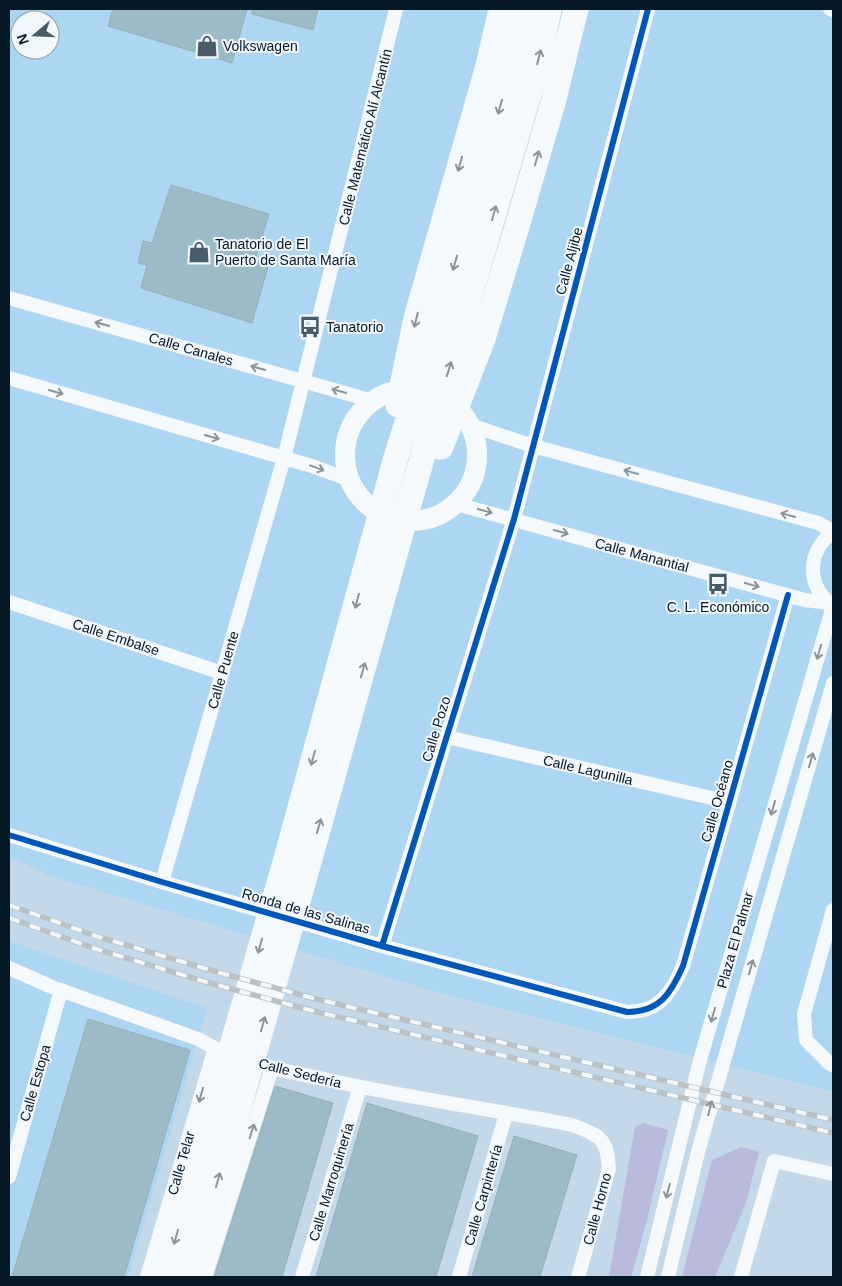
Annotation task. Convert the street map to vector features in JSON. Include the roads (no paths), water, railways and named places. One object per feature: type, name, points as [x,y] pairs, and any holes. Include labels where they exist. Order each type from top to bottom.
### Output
[{"type":"highway","points":[[396,457],[396,415],[416,318],[488,66],[501,9]]},
{"type":"highway","points":[[190,1277],[295,870],[370,554],[396,457],[449,287],[509,77],[525,9]]},
{"type":"highway","points":[[165,1277],[393,561],[538,63],[549,9]]},
{"type":"highway","points":[[415,483],[439,452],[483,339],[553,103],[576,9]]},
{"type":"street","name":"Calle Matemático Alí Alcantín","points":[[284,458],[305,381],[396,9]]},
{"type":"street","name":"Calle Aljibe","points":[[514,520],[648,9]]},
{"type":"street","name":"Calle Canales","points":[[9,298],[373,401]]},
{"type":"street","points":[[9,378],[312,466],[350,480]]},
{"type":"street","points":[[408,389],[426,391],[444,398],[459,409],[470,425],[476,441],[477,458],[474,475],[467,491],[456,504],[441,514],[424,520],[406,521],[388,517],[372,508],[358,496],[350,480],[345,463],[345,445],[350,428],[360,413],[373,401],[389,392],[408,389]]},
{"type":"street","points":[[470,425],[533,446],[818,523],[833,531],[819,546],[814,556],[813,566],[816,587],[832,605]]},
{"type":"street","name":"Calle Puente","points":[[162,882],[284,458]]},
{"type":"street","name":"Calle Manantial","points":[[456,504],[788,595],[832,605]]},
{"type":"street","name":"Calle Pozo","points":[[382,946],[514,520]]},
{"type":"street","name":"Calle Océano","points":[[656,1006],[666,997],[676,982],[683,966],[788,595]]},
{"type":"street","name":"Calle Embalse","points":[[9,602],[222,673]]},
{"type":"street","name":"Plaza El Palmar","points":[[648,1277],[700,1060],[832,605]]},
{"type":"street","name":"Plaza El Palmar","points":[[668,1277],[698,1152],[722,1064],[833,683]]},
{"type":"street","name":"Calle Lagunilla","points":[[447,737],[729,802]]},
{"type":"street","name":"Ronda de las Salinas","points":[[9,835],[382,946],[627,1012],[641,1012],[656,1006]]},
{"type":"street","points":[[833,910],[804,1014],[806,1040],[833,1065]]},
{"type":"street","name":"Calle Sedería","points":[[9,968],[61,990],[198,1039],[214,1048],[272,1068],[360,1087],[572,1125],[588,1131],[602,1140]]},
{"type":"street","name":"Calle Estopa","points":[[9,1177],[11,1162],[61,990]]},
{"type":"street","name":"Calle Telar","points":[[147,1277],[214,1048]]},
{"type":"street","points":[[205,1277],[272,1068]]},
{"type":"street","name":"Calle Marroquinería","points":[[302,1277],[360,1087]]},
{"type":"street","name":"Calle Carpintería","points":[[459,1277],[506,1114]]},
{"type":"street","name":"Calle Horno","points":[[578,1277],[609,1169],[608,1153],[602,1140]]},
{"type":"street","points":[[740,1277],[774,1161],[833,1174]]},
{"type":"railway","points":[[9,905],[96,936],[320,1000],[833,1120]]},
{"type":"railway","points":[[9,918],[93,948],[213,984],[317,1012],[833,1133]]},
{"type":"place","name":"Volkswagen","points":[[207,46]]},
{"type":"place","name":"Tanatorio de El Puerto de Santa María","points":[[199,252]]},
{"type":"place","name":"Tanatorio","points":[[310,327]]},
{"type":"place","name":"C. L. Económico","points":[[718,584]]}]
